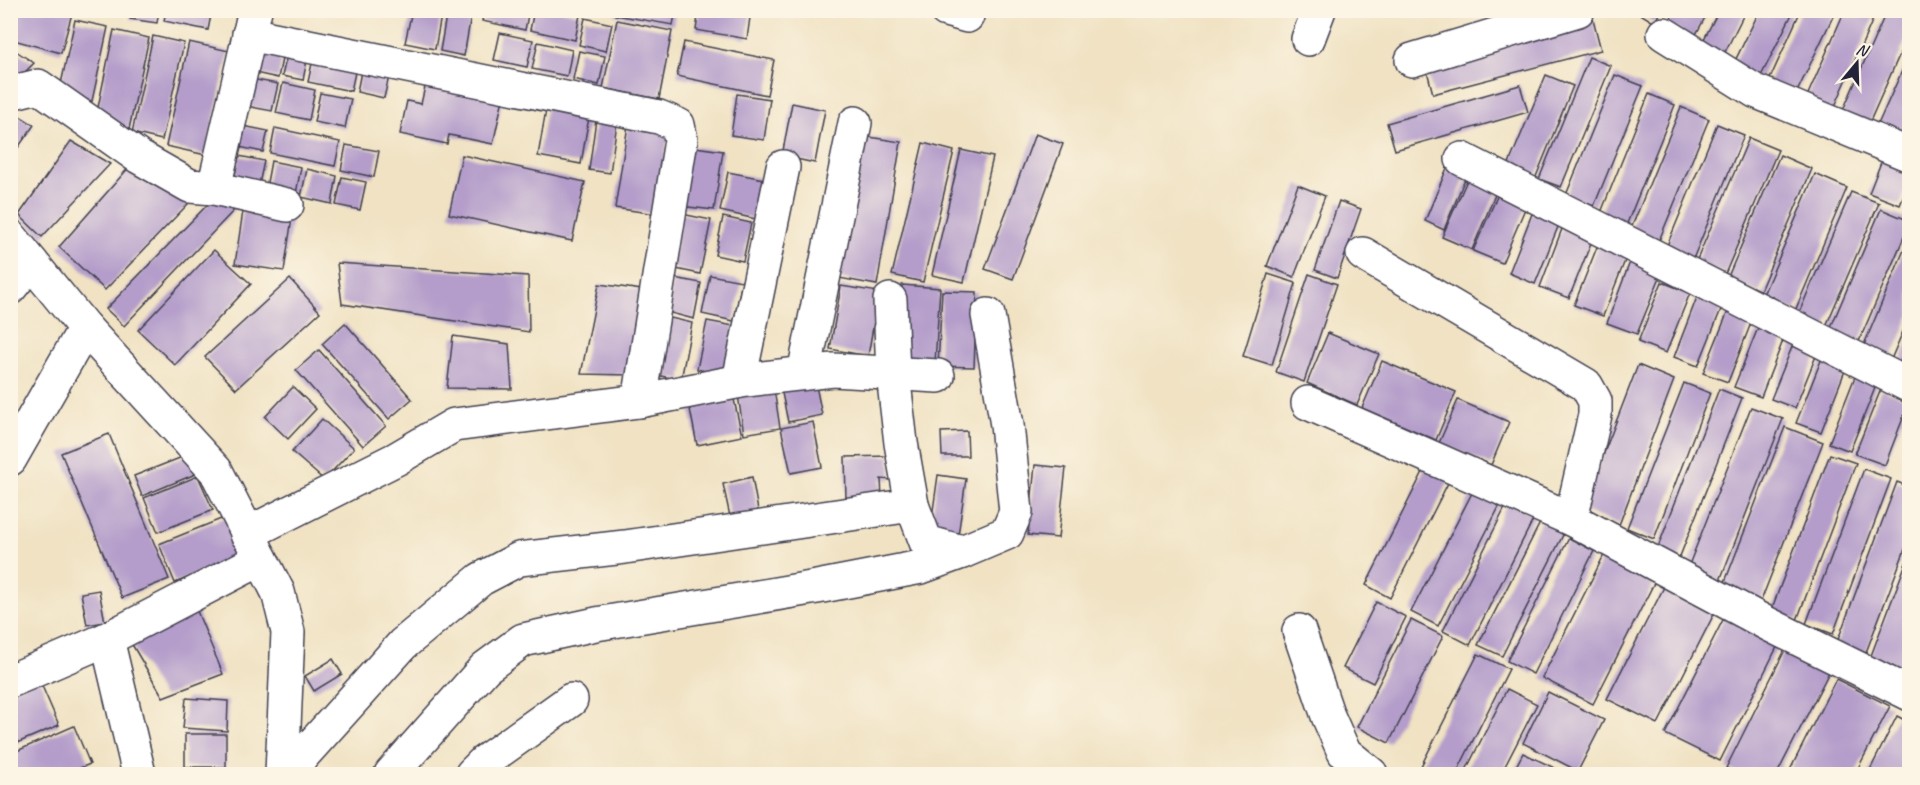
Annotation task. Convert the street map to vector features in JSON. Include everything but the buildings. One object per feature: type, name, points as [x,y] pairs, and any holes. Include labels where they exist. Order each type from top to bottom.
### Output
[{"type":"street","points":[[1412,60],[1578,10]]},
{"type":"street","points":[[214,188],[252,22],[659,117],[678,125],[681,140],[639,401]]},
{"type":"street","points":[[1664,34],[1755,91],[1910,155]]},
{"type":"street","points":[[10,93],[38,86],[139,157],[190,186],[214,188],[287,205]]},
{"type":"street","points":[[804,373],[855,123]]},
{"type":"street","points":[[1462,159],[1910,386]]},
{"type":"street","points":[[739,381],[783,167]]},
{"type":"street","points":[[10,236],[86,328],[216,471],[278,592],[288,632],[284,774]]},
{"type":"street","points":[[1363,254],[1586,385],[1595,401],[1595,415],[1571,519]]},
{"type":"street","points":[[10,288],[30,262]]},
{"type":"street","points":[[890,300],[893,374],[912,505],[926,542],[962,552]]},
{"type":"street","points":[[391,774],[485,668],[523,640],[596,624],[921,567],[1007,533],[1016,512],[1007,425],[988,315]]},
{"type":"street","points":[[10,459],[86,328]]},
{"type":"street","points":[[10,681],[107,639],[254,546],[454,425],[639,401],[739,381],[833,370],[938,376]]},
{"type":"street","points":[[1308,403],[1571,519],[1768,624],[1910,694]]},
{"type":"street","points":[[284,774],[403,644],[481,579],[519,559],[625,547],[912,505]]},
{"type":"street","points":[[1299,631],[1344,752],[1371,774]]},
{"type":"street","points":[[107,639],[136,773]]},
{"type":"street","points":[[472,774],[484,762],[571,700]]}]
